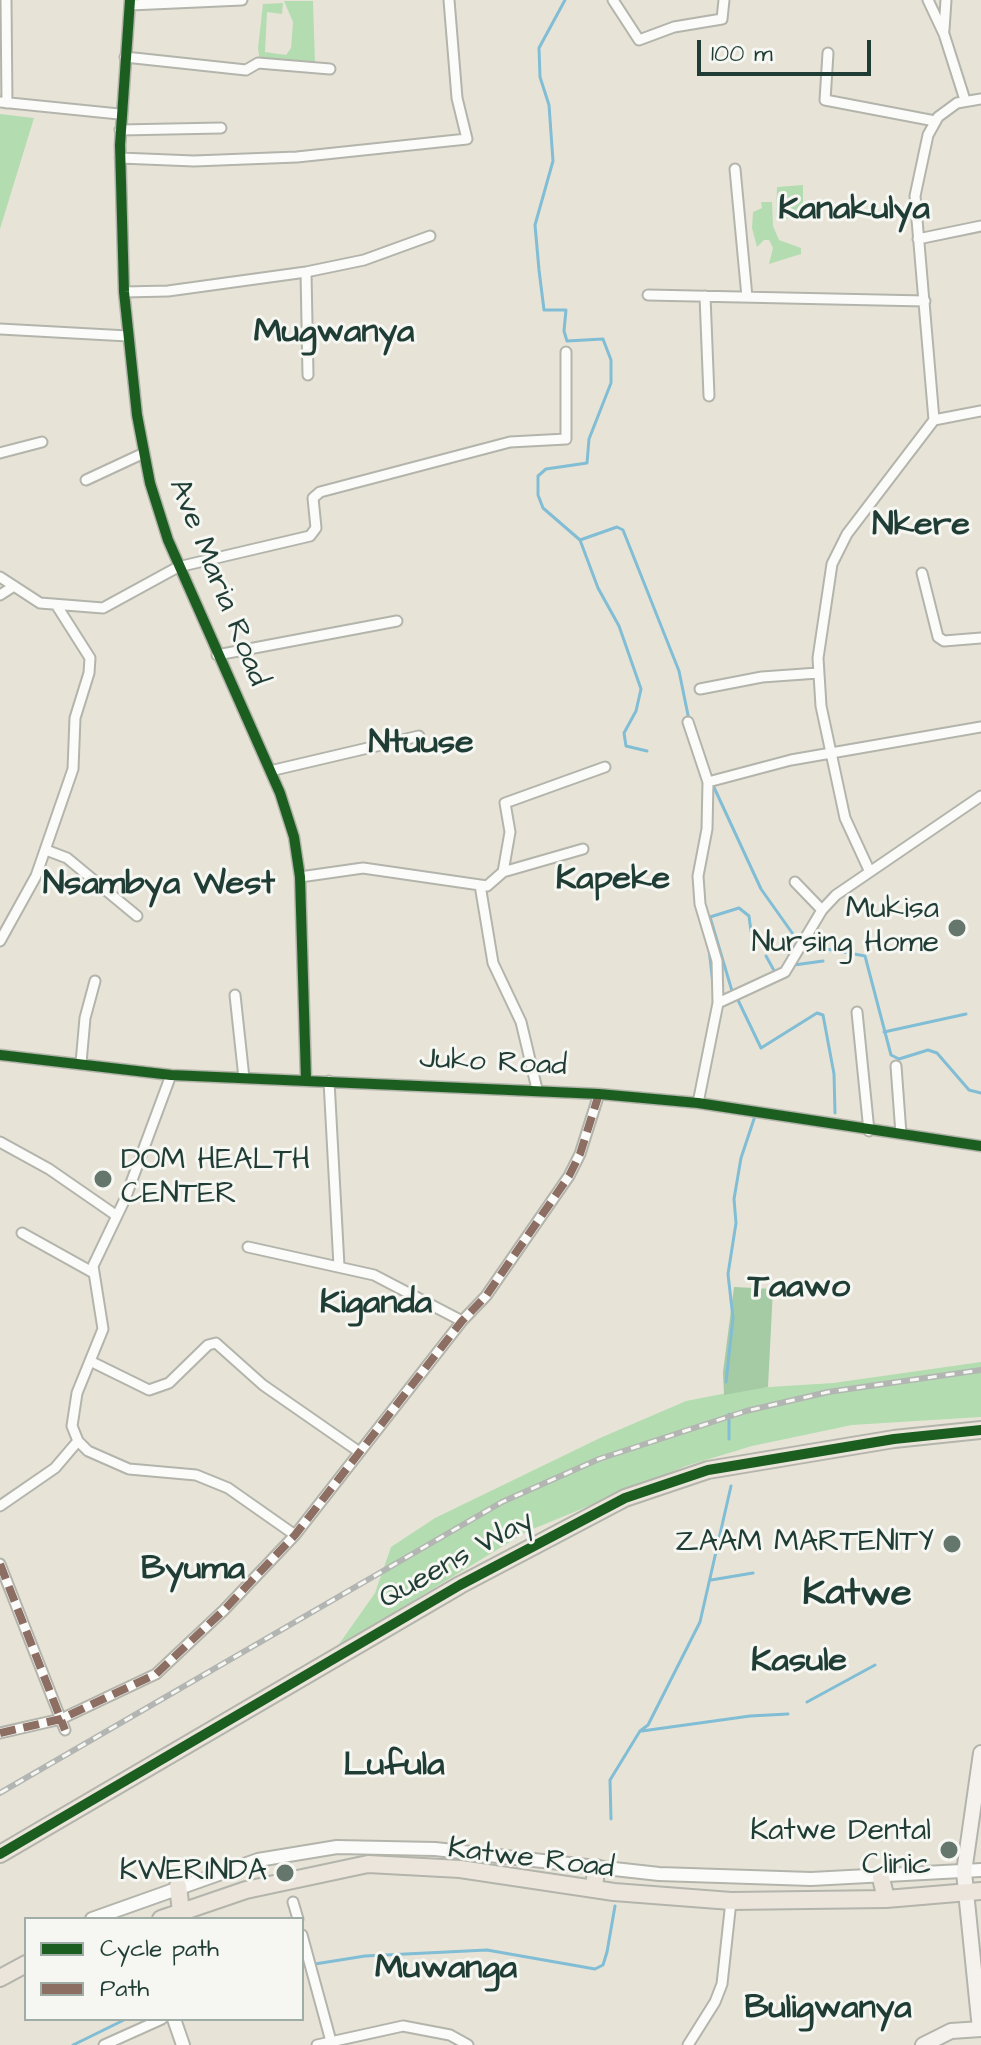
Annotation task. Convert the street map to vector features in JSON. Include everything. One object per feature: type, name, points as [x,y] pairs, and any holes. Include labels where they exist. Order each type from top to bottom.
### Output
[{"type":"highway","name":"Queens Way","points":[[0,1854],[460,1585],[625,1498],[708,1470],[881,1441],[981,1430]]},
{"type":"highway","name":"Katwe Road","points":[[167,1917],[261,1886],[368,1864],[460,1869],[594,1889],[731,1901],[886,1899],[973,1892]]},
{"type":"highway","points":[[594,1889],[596,1868]]},
{"type":"highway","points":[[881,1878],[886,1899]]},
{"type":"highway","points":[[178,1886],[181,1912]]},
{"type":"highway","points":[[0,1978],[24,1965]]},
{"type":"main road","points":[[923,2045],[951,2031],[981,2029],[973,1892],[964,1872],[981,1753]]},
{"type":"street","points":[[6,0],[3,102],[119,114]]},
{"type":"street","points":[[130,3],[242,0]]},
{"type":"street","points":[[120,158],[194,161],[297,157],[467,139],[457,98],[449,0]]},
{"type":"street","points":[[613,0],[639,40],[674,27],[722,19],[724,0]]},
{"type":"street","points":[[928,0],[944,34],[965,100]]},
{"type":"street","points":[[944,34],[946,0]]},
{"type":"street","name":"Ave Maria Road","points":[[130,3],[119,114],[124,292],[144,453],[178,567],[270,771],[290,823],[300,877],[306,1079]]},
{"type":"street","points":[[828,53],[825,100],[935,121]]},
{"type":"street","points":[[125,57],[246,70],[258,63],[330,69]]},
{"type":"street","points":[[869,870],[845,818],[818,673],[832,564],[847,534],[934,420],[915,196],[928,135],[935,121],[947,109],[965,100],[981,99]]},
{"type":"street","points":[[120,130],[221,128]]},
{"type":"street","points":[[735,169],[747,297]]},
{"type":"street","points":[[918,239],[981,226]]},
{"type":"street","points":[[124,292],[168,291],[306,272],[364,260],[430,236]]},
{"type":"street","points":[[306,272],[308,375]]},
{"type":"street","points":[[648,295],[925,301]]},
{"type":"street","points":[[705,296],[709,396]]},
{"type":"street","points":[[0,329],[128,336]]},
{"type":"street","points":[[0,577],[40,603],[103,608],[178,567],[310,536],[316,528],[313,498],[320,492],[510,442],[566,439],[566,352]]},
{"type":"street","points":[[934,420],[981,411]]},
{"type":"street","points":[[0,453],[42,442]]},
{"type":"street","points":[[86,480],[144,453]]},
{"type":"street","points":[[922,573],[938,637],[944,641],[981,638]]},
{"type":"street","points":[[0,595],[14,586]]},
{"type":"street","points":[[0,941],[46,850],[73,769],[75,718],[89,673],[86,648],[57,606]]},
{"type":"street","points":[[217,655],[397,621]]},
{"type":"street","points":[[700,689],[762,677],[818,673]]},
{"type":"street","points":[[688,722],[708,782],[707,829],[698,876],[700,904],[717,961],[718,1003],[698,1103]]},
{"type":"street","points":[[708,782],[791,760],[981,727]]},
{"type":"street","points":[[270,771],[419,736]]},
{"type":"street","points":[[503,872],[510,832],[505,803],[605,767]]},
{"type":"street","points":[[718,1003],[785,972],[822,910],[869,870],[981,796]]},
{"type":"street","points":[[300,877],[363,868],[490,885],[503,872],[583,849]]},
{"type":"street","points":[[46,850],[67,858],[137,916]]},
{"type":"street","points":[[795,882],[822,910]]},
{"type":"street","points":[[480,885],[493,963],[521,1022],[536,1073],[537,1089]]},
{"type":"street","points":[[81,1063],[85,1018],[95,981]]},
{"type":"street","points":[[235,995],[244,1078]]},
{"type":"street","points":[[857,1012],[869,1131]]},
{"type":"street","name":"Juko Road","points":[[0,1055],[171,1075],[537,1089],[698,1103],[981,1146]]},
{"type":"street","points":[[896,1066],[901,1134]]},
{"type":"street","points":[[171,1075],[92,1272],[103,1329],[72,1412],[78,1441],[88,1451],[129,1469],[196,1475],[228,1488],[295,1535]]},
{"type":"street","points":[[329,1081],[339,1266]]},
{"type":"street","points":[[0,1733],[61,1719],[156,1674],[224,1610],[295,1535],[358,1451],[462,1321],[486,1296],[569,1176],[580,1154],[599,1094]]},
{"type":"street","points":[[0,1142],[49,1169],[117,1216]]},
{"type":"street","points":[[22,1233],[92,1272]]},
{"type":"street","points":[[248,1247],[339,1266],[394,1284],[462,1321]]},
{"type":"street","points":[[90,1361],[149,1390],[169,1383],[208,1345],[216,1343],[263,1385],[358,1451]]},
{"type":"street","points":[[0,1506],[55,1468],[78,1441]]},
{"type":"street","points":[[0,1564],[65,1730]]},
{"type":"street","name":"Katwe Road","points":[[97,1917],[178,1886],[284,1854],[354,1846],[487,1853],[659,1874],[881,1878],[981,1870]]},
{"type":"street","points":[[688,2045],[722,1984],[731,1901]]},
{"type":"street","points":[[293,1902],[297,1917]]},
{"type":"street","points":[[304,1942],[332,2043]]},
{"type":"street","points":[[104,2045],[158,2021]]},
{"type":"street","points":[[175,2021],[183,2045]]},
{"type":"street","points":[[317,2045],[403,2026],[450,2035],[468,2045]]},
{"type":"green space","points":[[284,1],[313,1],[315,63],[260,62],[258,48],[263,4],[283,3],[282,14],[267,12],[265,52],[286,55],[291,48],[293,22]]},
{"type":"green space","points":[[0,114],[34,118],[0,229]]},
{"type":"green space","points":[[803,185],[803,219],[776,218],[777,187]]},
{"type":"green space","points":[[761,202],[772,202],[773,226],[779,240],[801,248],[801,254],[769,264],[773,248],[769,240],[764,240],[757,247],[752,228],[753,212],[762,208]]},
{"type":"green space","points":[[734,1287],[773,1289],[768,1387],[724,1395],[723,1372]]},
{"type":"green space","points":[[981,1362],[981,1417],[852,1425],[752,1446],[686,1466],[528,1531],[337,1647],[375,1593],[391,1547],[435,1518],[600,1438],[686,1401],[753,1388],[833,1383]]},
{"type":"waterway","points":[[565,0],[539,48],[540,77],[549,105],[553,161],[535,225],[539,270],[544,310],[566,310],[564,331],[567,341],[603,339],[611,360],[611,383],[589,439],[587,463],[546,469],[538,476],[538,495],[543,508],[580,540],[617,527],[623,530],[679,671],[689,720]]},
{"type":"waterway","points":[[580,540],[598,588],[619,626],[641,689],[636,711],[624,733],[626,746],[647,751]]},
{"type":"waterway","points":[[712,783],[761,889],[800,944]]},
{"type":"waterway","points":[[732,991],[710,917],[739,908],[749,916],[751,931],[757,938]]},
{"type":"waterway","points":[[805,945],[865,956],[891,1055],[899,1059],[928,1050],[937,1053],[969,1090],[981,1093]]},
{"type":"waterway","points":[[709,949],[713,984]]},
{"type":"waterway","points":[[766,956],[776,974]]},
{"type":"waterway","points":[[794,965],[823,961]]},
{"type":"waterway","points":[[737,998],[761,1048],[817,1013],[823,1015],[834,1074],[835,1113]]},
{"type":"waterway","points":[[884,1032],[966,1014]]},
{"type":"waterway","points":[[726,1382],[733,1318],[728,1274],[736,1223],[734,1199],[741,1158],[755,1116]]},
{"type":"waterway","points":[[729,1414],[729,1439]]},
{"type":"waterway","points":[[611,1819],[610,1780],[640,1731],[648,1725],[700,1622],[731,1486]]},
{"type":"waterway","points":[[711,1580],[753,1573]]},
{"type":"waterway","points":[[807,1702],[875,1665]]},
{"type":"waterway","points":[[642,1731],[750,1716],[788,1714]]},
{"type":"waterway","points":[[315,1964],[365,1956],[487,1950],[595,1969],[603,1965],[615,1906]]},
{"type":"waterway","points":[[73,2045],[122,2021]]},
{"type":"railway","points":[[0,1793],[502,1502],[599,1459],[746,1411],[828,1392],[981,1370]]},
{"type":"marked path","points":[[0,1733],[61,1719],[156,1674],[224,1610],[295,1535],[462,1321],[486,1296],[569,1176],[580,1154],[599,1094]]},
{"type":"marked path","points":[[0,1564],[65,1730]]},
{"type":"cycle path","points":[[130,0],[120,145],[124,292],[137,415],[150,483],[168,540],[280,793],[294,837],[300,877],[306,1079]]},
{"type":"cycle path","points":[[0,1055],[171,1075],[599,1094],[698,1103],[981,1146]]},
{"type":"cycle path","points":[[0,1854],[460,1585],[625,1498],[708,1470],[894,1439],[981,1430]]},
{"type":"place","name":"Mukisa Nursing Home","points":[[957,928]]},
{"type":"place","name":"DOM HEALTH CENTER","points":[[103,1179]]},
{"type":"place","name":"ZAAM MARTENITY","points":[[952,1544]]},
{"type":"place","name":"Katwe Dental Clinic","points":[[949,1850]]},
{"type":"place","name":"KWERINDA","points":[[285,1873]]},
{"type":"district","name":"Kanakulya","points":[[854,211]]},
{"type":"district","name":"Mugwanya","points":[[334,334]]},
{"type":"district","name":"Nkere","points":[[921,527]]},
{"type":"district","name":"Ntuuse","points":[[421,745]]},
{"type":"district","name":"Kapeke","points":[[613,881]]},
{"type":"district","name":"Nsambya West","points":[[159,886]]},
{"type":"district","name":"Taawo","points":[[799,1289]]},
{"type":"district","name":"Kiganda","points":[[376,1305]]},
{"type":"district","name":"Byuma","points":[[193,1571]]},
{"type":"district","name":"Katwe","points":[[857,1596]]},
{"type":"district","name":"Kasule","points":[[799,1663]]},
{"type":"district","name":"Lufula","points":[[394,1767]]},
{"type":"district","name":"Muwanga","points":[[446,1970]]},
{"type":"district","name":"Buligwanya","points":[[828,2010]]}]
